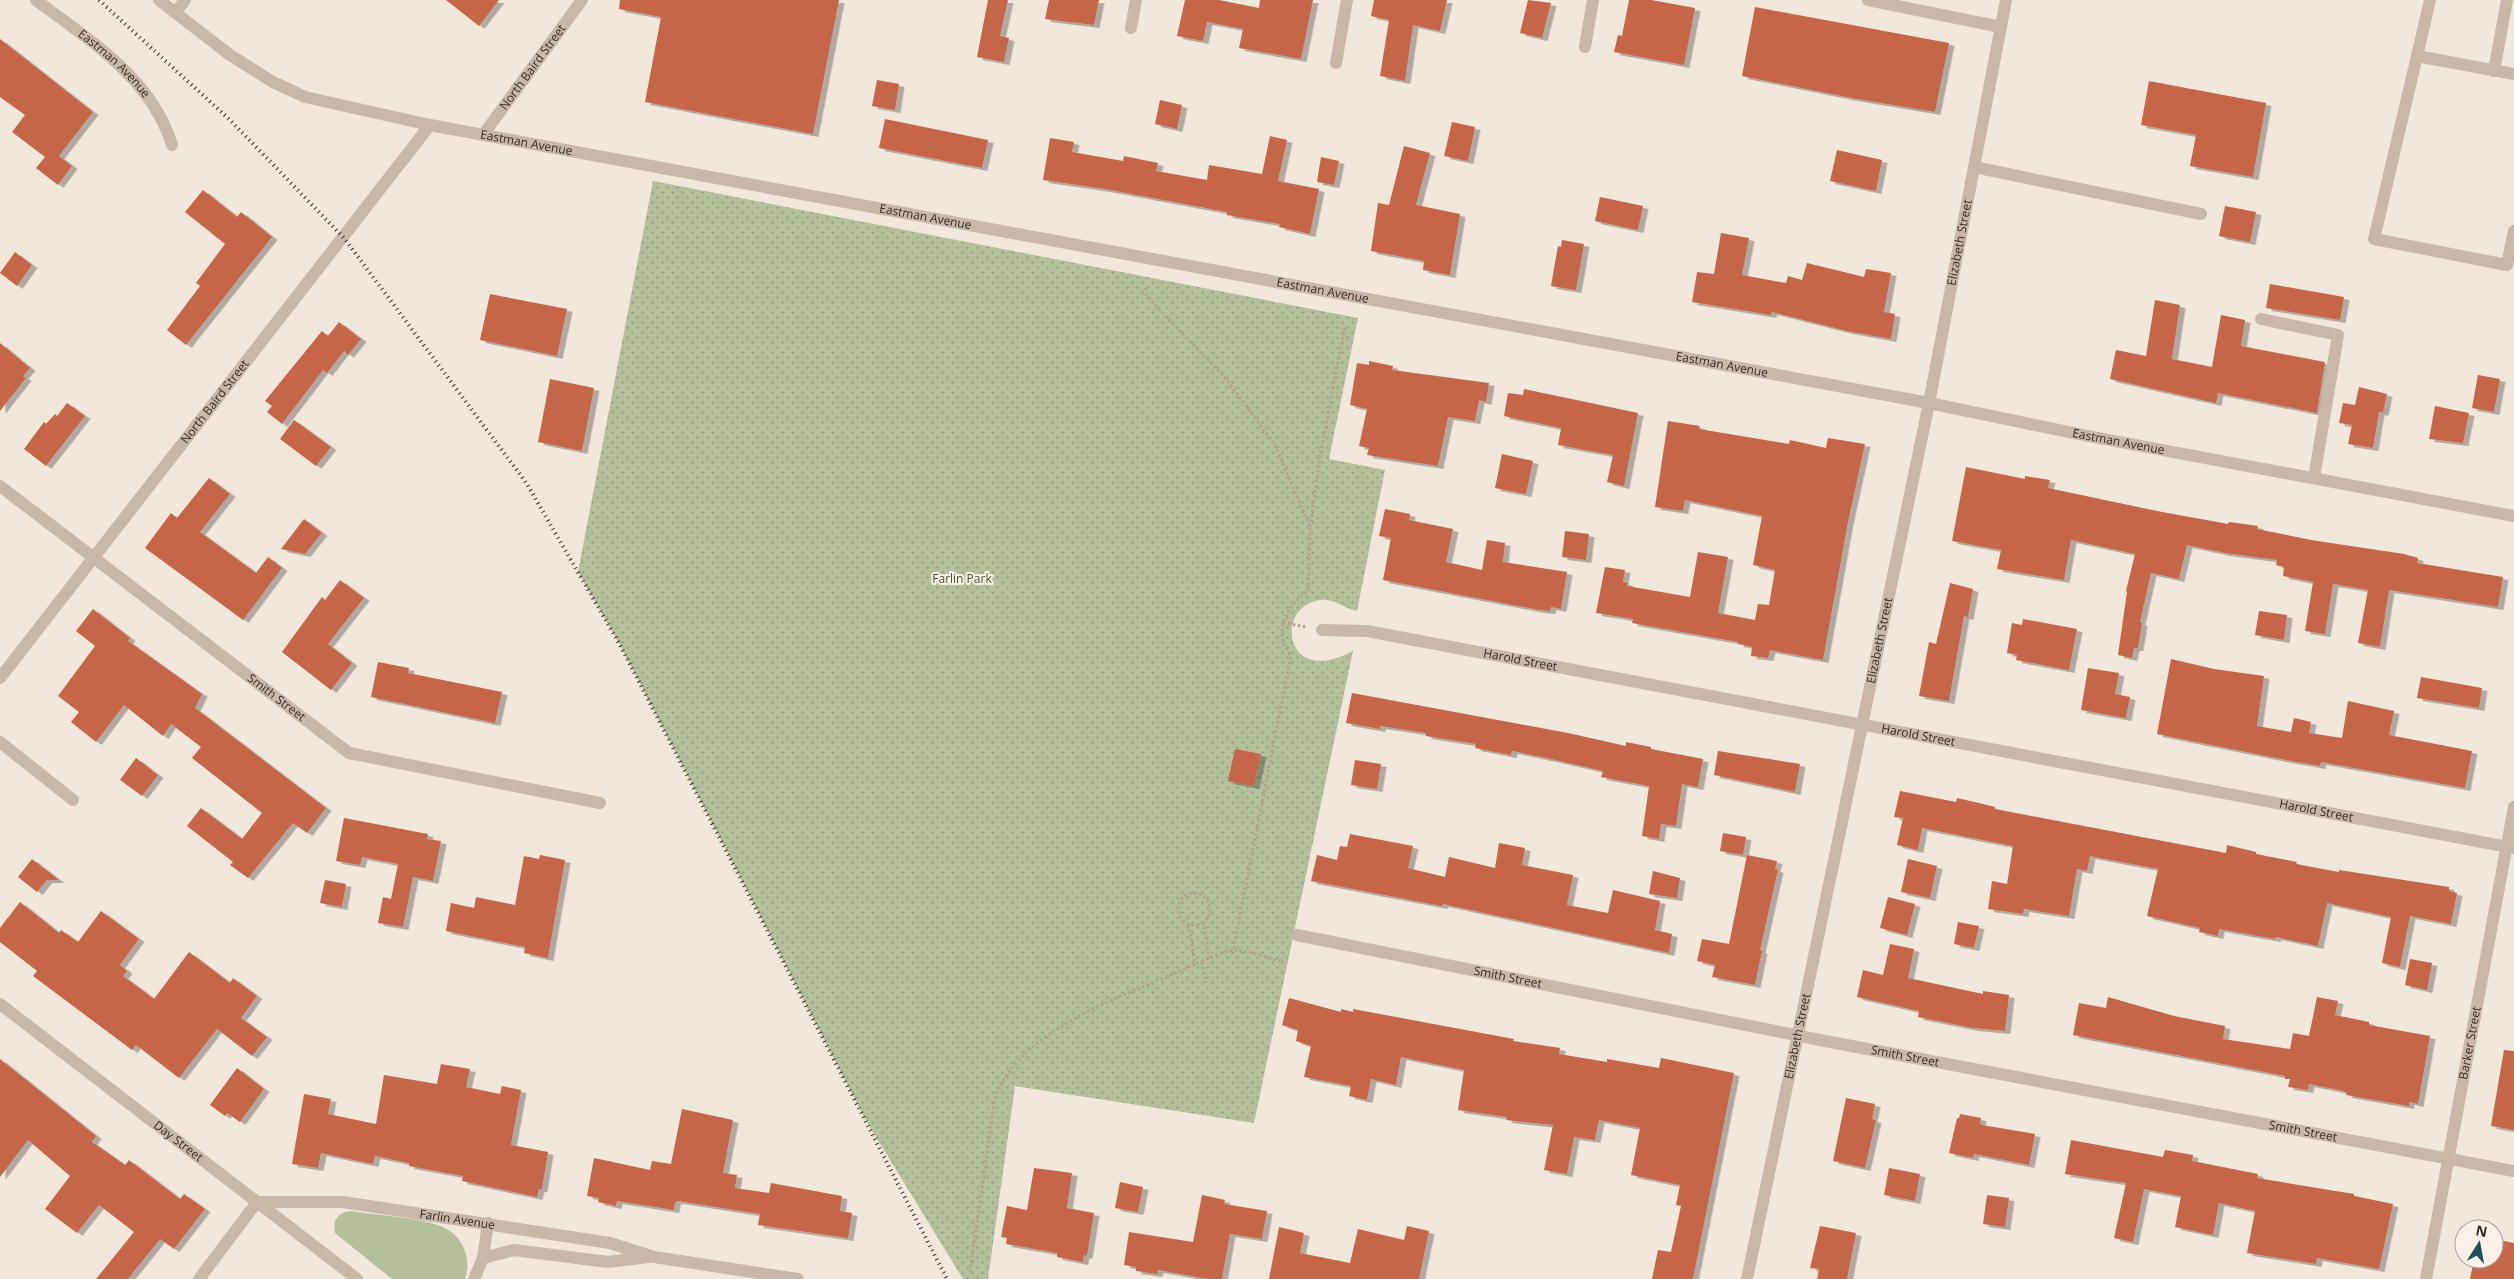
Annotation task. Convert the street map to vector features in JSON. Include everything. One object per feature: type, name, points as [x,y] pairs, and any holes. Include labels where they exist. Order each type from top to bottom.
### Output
[{"type":"street","name":"Eastman Avenue","points":[[36,0],[114,60],[146,92],[159,111],[172,145]]},
{"type":"street","name":"Eastman Avenue","points":[[159,0],[230,55],[273,82],[305,97],[430,125],[1929,403],[2514,516]]},
{"type":"street","points":[[176,12],[185,0]]},
{"type":"street","name":"North Baird Street","points":[[483,135],[582,0]]},
{"type":"street","points":[[1131,28],[1136,0]]},
{"type":"street","points":[[1336,63],[1347,0]]},
{"type":"street","points":[[1585,47],[1593,0]]},
{"type":"street","points":[[1868,0],[2001,27]]},
{"type":"street","name":"Elizabeth Street","points":[[1747,1279],[1929,403],[2006,0]]},
{"type":"street","points":[[2430,0],[2374,239],[2507,265],[2514,231]]},
{"type":"street","points":[[2494,71],[2507,0]]},
{"type":"street","points":[[2417,56],[2514,74]]},
{"type":"street","name":"North Baird Street","points":[[0,678],[430,125]]},
{"type":"street","points":[[1974,168],[2201,214]]},
{"type":"street","points":[[2261,319],[2338,335],[2314,478]]},
{"type":"street","name":"Smith Street","points":[[0,486],[349,754],[600,803]]},
{"type":"street","name":"Harold Street","points":[[1322,630],[1367,631],[2510,847]]},
{"type":"street","points":[[0,742],[73,800]]},
{"type":"street","name":"Barker Street","points":[[2426,1279],[2510,847],[2514,806]]},
{"type":"street","name":"Smith Street","points":[[1298,935],[1798,1036],[2514,1171]]},
{"type":"street","name":"Day Street","points":[[0,1004],[357,1279]]},
{"type":"street","points":[[199,1279],[257,1202]]},
{"type":"street","name":"Farlin Avenue","points":[[257,1202],[343,1202],[610,1242],[654,1256],[798,1279]]},
{"type":"street","points":[[474,1279],[483,1258],[488,1223]]},
{"type":"street","name":"Farlin Avenue","points":[[483,1258],[514,1250],[608,1262],[654,1256]]},
{"type":"path","points":[[1145,288],[1155,305],[1227,380],[1275,445],[1310,528]]},
{"type":"path","points":[[1233,950],[1291,656],[1285,648],[1282,637],[1282,623],[1287,610],[1298,598],[1308,591],[1310,528],[1321,450],[1346,326]]},
{"type":"path","points":[[1282,623],[1322,630]]},
{"type":"path","points":[[1189,924],[1204,922],[1210,914],[1209,904],[1202,896],[1192,894],[1182,898],[1178,908],[1181,918],[1189,924],[1196,965]]},
{"type":"path","points":[[1204,922],[1210,959]]},
{"type":"path","points":[[970,1272],[995,1097],[1001,1083],[1014,1065],[1049,1034],[1079,1016],[1233,950],[1283,962]]},
{"type":"path","points":[[1202,962],[1206,983]]},
{"type":"green space","name":"Farlin Park","points":[[653,181],[1358,318],[1329,459],[1385,470],[1357,611],[1335,602],[1321,600],[1306,605],[1296,615],[1292,628],[1293,642],[1300,653],[1312,660],[1330,660],[1353,651],[1254,1123],[1015,1086],[988,1279],[963,1279],[865,1119],[620,645],[578,572]]},
{"type":"green space","points":[[351,1211],[424,1221],[450,1231],[461,1242],[464,1249],[467,1264],[465,1279],[392,1279],[335,1233],[334,1225],[339,1215]]},
{"type":"building","points":[[446,0],[499,0],[479,26]]},
{"type":"building","points":[[620,0],[839,0],[813,134],[645,102],[661,17],[619,9]]},
{"type":"building","points":[[988,0],[1008,0],[1000,36],[1009,38],[1004,62],[977,57]]},
{"type":"building","points":[[1049,0],[1099,0],[1094,25],[1045,19]]},
{"type":"building","points":[[1185,0],[1219,0],[1259,8],[1260,0],[1313,0],[1301,59],[1239,48],[1243,29],[1207,22],[1203,41],[1177,36]]},
{"type":"building","points":[[1374,0],[1447,0],[1440,31],[1413,25],[1405,81],[1380,76],[1389,20],[1371,16]]},
{"type":"building","points":[[1528,0],[1551,3],[1542,38],[1520,33]]},
{"type":"building","points":[[1629,0],[1651,0],[1695,8],[1684,65],[1614,52],[1618,35],[1622,36]]},
{"type":"building","points":[[1755,7],[1949,43],[1935,112],[1742,76]]},
{"type":"building","points":[[0,39],[93,112],[59,156],[72,166],[58,185],[36,168],[45,157],[12,132],[25,115],[0,97]]},
{"type":"building","points":[[877,80],[899,84],[895,110],[872,106]]},
{"type":"building","points":[[2149,81],[2266,103],[2253,177],[2190,166],[2196,135],[2141,125]]},
{"type":"building","points":[[1160,100],[1182,105],[1177,129],[1155,124]]},
{"type":"building","points":[[885,119],[988,140],[982,168],[879,148]]},
{"type":"building","points":[[1452,122],[1475,127],[1468,161],[1444,156]]},
{"type":"building","points":[[1270,136],[1287,140],[1278,181],[1319,189],[1310,234],[1279,227],[1280,224],[1227,215],[1227,212],[1105,189],[1043,180],[1050,138],[1074,142],[1072,152],[1123,161],[1124,156],[1158,163],[1156,171],[1207,180],[1209,165],[1262,174]]},
{"type":"building","points":[[1404,146],[1430,153],[1416,205],[1460,214],[1450,275],[1423,270],[1424,261],[1371,251],[1378,203],[1389,205]]},
{"type":"building","points":[[1837,150],[1882,160],[1876,191],[1830,181]]},
{"type":"building","points":[[1321,157],[1339,161],[1334,185],[1317,182]]},
{"type":"building","points":[[203,190],[237,217],[241,212],[272,237],[186,345],[167,330],[200,286],[196,283],[225,244],[185,212]]},
{"type":"building","points":[[1600,197],[1643,206],[1638,230],[1595,221]]},
{"type":"building","points":[[2225,206],[2256,212],[2250,242],[2219,236]]},
{"type":"building","points":[[1721,233],[1749,238],[1742,275],[1786,283],[1788,276],[1802,280],[1807,263],[1864,277],[1866,269],[1891,273],[1884,312],[1895,314],[1891,339],[1847,331],[1772,312],[1771,315],[1692,302],[1697,272],[1714,274]]},
{"type":"building","points":[[1562,240],[1584,244],[1576,290],[1551,286],[1558,246],[1561,247]]},
{"type":"building","points":[[15,252],[32,265],[17,286],[0,273]]},
{"type":"building","points":[[2270,284],[2344,297],[2340,320],[2266,308]]},
{"type":"building","points":[[490,294],[567,309],[557,356],[480,340]]},
{"type":"building","points":[[2155,300],[2180,305],[2172,359],[2212,367],[2221,315],[2245,320],[2241,346],[2325,362],[2317,413],[2218,393],[2216,403],[2110,379],[2116,350],[2146,356]]},
{"type":"building","points":[[339,322],[361,339],[348,355],[344,351],[327,373],[323,370],[282,424],[267,412],[272,406],[265,401],[322,331],[328,336]]},
{"type":"building","points":[[0,343],[30,368],[23,376],[26,378],[0,411]]},
{"type":"building","points":[[1369,361],[1393,366],[1392,370],[1489,383],[1486,402],[1479,400],[1475,421],[1448,417],[1438,466],[1367,455],[1369,448],[1359,446],[1367,409],[1350,405],[1357,363],[1369,365]]},
{"type":"building","points":[[2478,375],[2500,379],[2494,412],[2472,408]]},
{"type":"building","points":[[550,379],[594,388],[582,451],[538,442]]},
{"type":"building","points":[[2359,387],[2387,394],[2383,413],[2379,412],[2373,448],[2348,444],[2352,425],[2339,423],[2343,403],[2355,405]]},
{"type":"building","points":[[1524,389],[1638,413],[1624,486],[1607,482],[1613,455],[1558,445],[1561,428],[1504,416],[1508,393],[1523,395]]},
{"type":"building","points":[[67,403],[85,416],[46,466],[24,449],[44,422],[46,424],[55,414],[57,416]]},
{"type":"building","points":[[2435,406],[2469,413],[2463,443],[2429,439]]},
{"type":"building","points":[[294,420],[331,447],[316,466],[280,439]]},
{"type":"building","points":[[1668,421],[1700,426],[1699,429],[1789,444],[1790,440],[1826,448],[1828,438],[1865,444],[1848,522],[1823,660],[1770,650],[1768,658],[1751,656],[1752,647],[1738,644],[1738,642],[1632,623],[1633,619],[1596,613],[1605,567],[1625,570],[1623,582],[1628,583],[1627,586],[1690,597],[1698,552],[1728,557],[1718,613],[1755,620],[1758,604],[1769,605],[1775,570],[1753,565],[1762,516],[1685,500],[1683,511],[1655,507]]},
{"type":"building","points":[[1502,454],[1533,461],[1526,494],[1495,488]]},
{"type":"building","points":[[1966,467],[2025,479],[2025,476],[2050,480],[2048,488],[2157,511],[2228,524],[2229,522],[2258,526],[2257,529],[2311,540],[2404,554],[2418,558],[2417,563],[2503,577],[2498,607],[2389,590],[2380,647],[2358,643],[2368,590],[2333,584],[2325,634],[2305,631],[2313,582],[2283,576],[2284,567],[2276,565],[2277,560],[2225,553],[2187,545],[2179,579],[2151,573],[2140,622],[2142,623],[2138,648],[2134,648],[2132,658],[2118,655],[2126,591],[2135,554],[2071,540],[2064,580],[1997,569],[2001,550],[1952,541]]},
{"type":"building","points":[[209,478],[230,494],[200,532],[256,573],[268,557],[282,568],[243,620],[145,548],[171,513],[177,518]]},
{"type":"building","points":[[1385,509],[1410,514],[1409,520],[1453,529],[1446,562],[1482,570],[1487,540],[1505,543],[1503,562],[1567,572],[1561,609],[1551,607],[1550,611],[1539,610],[1383,580],[1391,538],[1379,536]]},
{"type":"building","points":[[304,519],[322,533],[305,554],[281,549]]},
{"type":"building","points":[[1565,531],[1589,534],[1586,560],[1562,557]]},
{"type":"building","points":[[340,580],[364,598],[328,644],[352,663],[331,690],[282,652],[322,597],[325,600]]},
{"type":"building","points":[[1950,583],[1973,589],[1968,617],[1964,616],[1949,701],[1919,696],[1929,642],[1936,644]]},
{"type":"building","points":[[93,609],[130,638],[128,641],[202,694],[195,708],[326,808],[307,833],[293,823],[248,878],[230,865],[233,862],[187,826],[201,808],[242,839],[262,813],[192,758],[201,747],[171,724],[163,736],[124,705],[96,742],[71,722],[79,712],[58,696],[95,646],[76,631]]},
{"type":"building","points":[[2259,611],[2287,615],[2284,640],[2255,635]]},
{"type":"building","points":[[2023,619],[2077,629],[2069,670],[2016,660],[2017,655],[2007,653],[2012,623],[2022,625]]},
{"type":"building","points":[[2171,659],[2214,669],[2264,676],[2257,726],[2291,732],[2294,718],[2311,722],[2309,733],[2342,738],[2348,701],[2394,711],[2389,735],[2472,751],[2465,788],[2321,762],[2320,766],[2157,734]]},
{"type":"building","points":[[378,662],[409,668],[408,673],[502,692],[495,723],[371,697]]},
{"type":"building","points":[[2088,668],[2119,673],[2115,694],[2130,697],[2126,718],[2081,710]]},
{"type":"building","points":[[2421,677],[2482,688],[2479,708],[2417,698]]},
{"type":"building","points":[[1352,693],[1568,733],[1626,746],[1626,742],[1703,759],[1698,787],[1682,784],[1676,826],[1661,824],[1659,839],[1642,836],[1649,786],[1601,777],[1603,771],[1512,751],[1511,755],[1475,748],[1476,744],[1426,736],[1426,733],[1380,726],[1380,729],[1346,723]]},
{"type":"building","points":[[1235,749],[1261,754],[1254,786],[1228,781]]},
{"type":"building","points":[[1718,751],[1800,764],[1795,792],[1714,775]]},
{"type":"building","points":[[136,758],[158,775],[142,796],[120,780]]},
{"type":"building","points":[[1355,760],[1381,764],[1377,789],[1351,785]]},
{"type":"building","points":[[1900,791],[1956,802],[1957,798],[1995,807],[1995,809],[2226,853],[2227,845],[2256,852],[2256,854],[2297,862],[2296,864],[2339,872],[2339,870],[2449,887],[2449,891],[2457,893],[2451,924],[2410,916],[2400,967],[2382,963],[2391,917],[2327,903],[2318,946],[2276,937],[2275,939],[2219,929],[2218,936],[2199,932],[2200,928],[2147,916],[2158,869],[2090,856],[2087,871],[2077,869],[2069,916],[2024,909],[2023,914],[1988,909],[1992,881],[2007,884],[2013,846],[1922,828],[1918,850],[1897,845],[1903,818],[1894,817]]},
{"type":"building","points":[[344,818],[428,834],[427,839],[441,841],[433,881],[413,877],[403,927],[378,923],[383,897],[391,899],[398,864],[362,857],[360,865],[336,861]]},
{"type":"building","points":[[1723,833],[1746,837],[1743,855],[1720,851]]},
{"type":"building","points":[[1350,834],[1413,846],[1408,868],[1445,877],[1449,857],[1495,868],[1499,843],[1525,848],[1522,865],[1573,875],[1567,905],[1608,913],[1613,890],[1660,901],[1655,930],[1672,934],[1669,953],[1443,904],[1442,906],[1311,881],[1317,855],[1337,860],[1340,846],[1347,847]]},
{"type":"building","points":[[540,855],[565,860],[548,958],[524,953],[525,947],[446,931],[451,903],[474,908],[476,897],[515,905],[524,856],[539,859]]},
{"type":"building","points":[[1747,855],[1777,861],[1775,869],[1778,870],[1760,950],[1762,951],[1755,985],[1712,977],[1715,965],[1697,961],[1702,939],[1729,944]]},
{"type":"building","points":[[32,859],[59,880],[47,880],[37,892],[18,877]]},
{"type":"building","points":[[1908,859],[1937,866],[1930,898],[1901,892]]},
{"type":"building","points":[[1653,871],[1680,878],[1677,898],[1649,894]]},
{"type":"building","points":[[325,880],[346,884],[342,907],[320,903]]},
{"type":"building","points":[[1888,897],[1915,904],[1907,935],[1880,928]]},
{"type":"building","points":[[20,902],[59,933],[61,930],[78,942],[101,911],[139,939],[120,965],[127,971],[123,976],[154,999],[189,952],[230,983],[233,978],[257,996],[241,1018],[267,1037],[252,1056],[217,1029],[179,1078],[136,1045],[132,1050],[33,976],[37,971],[0,942],[0,928]]},
{"type":"building","points":[[1958,922],[1979,926],[1974,948],[1954,944]]},
{"type":"building","points":[[1890,944],[1914,949],[1908,978],[1983,994],[1983,991],[2009,995],[2005,1031],[1973,1028],[1918,1017],[1919,1011],[1857,997],[1863,970],[1883,975]]},
{"type":"building","points":[[2410,959],[2432,963],[2427,990],[2405,985]]},
{"type":"building","points":[[2108,997],[2174,1016],[2225,1026],[2223,1039],[2290,1049],[2293,1033],[2309,1036],[2317,997],[2338,1001],[2335,1015],[2369,1022],[2369,1025],[2430,1036],[2418,1104],[2409,1102],[2409,1106],[2346,1095],[2347,1093],[2343,1091],[2309,1084],[2308,1090],[2288,1087],[2290,1079],[2285,1079],[2285,1076],[2073,1035],[2079,1003],[2106,1008]]},
{"type":"building","points":[[1289,998],[1341,1012],[1341,1009],[1353,1012],[1353,1009],[1514,1039],[1513,1041],[1560,1048],[1559,1054],[1607,1062],[1607,1059],[1659,1068],[1661,1058],[1734,1073],[1693,1279],[1652,1279],[1658,1250],[1671,1252],[1681,1206],[1676,1205],[1680,1185],[1631,1175],[1640,1128],[1599,1120],[1595,1140],[1574,1137],[1567,1174],[1544,1170],[1553,1125],[1506,1120],[1507,1117],[1458,1110],[1464,1070],[1401,1057],[1396,1085],[1371,1079],[1367,1100],[1349,1096],[1351,1086],[1304,1077],[1311,1046],[1296,1041],[1298,1030],[1282,1025]]},
{"type":"building","points":[[2504,1050],[2514,1051],[2514,1130],[2491,1126]]},
{"type":"building","points":[[0,1059],[96,1136],[92,1142],[125,1165],[129,1160],[180,1199],[184,1194],[205,1209],[174,1249],[160,1239],[128,1279],[96,1279],[134,1232],[99,1205],[77,1233],[45,1209],[70,1176],[28,1140],[0,1177]]},
{"type":"building","points":[[441,1064],[470,1069],[466,1087],[500,1094],[502,1086],[521,1090],[511,1145],[548,1152],[542,1189],[539,1189],[537,1197],[462,1181],[463,1176],[409,1166],[409,1163],[375,1156],[373,1164],[321,1153],[318,1168],[292,1164],[304,1094],[331,1099],[328,1114],[376,1124],[384,1075],[437,1084]]},
{"type":"building","points":[[237,1068],[264,1089],[240,1122],[227,1113],[225,1116],[210,1105]]},
{"type":"building","points":[[1846,1098],[1875,1104],[1872,1119],[1876,1120],[1865,1168],[1833,1161]]},
{"type":"building","points":[[682,1109],[733,1120],[723,1173],[737,1175],[735,1188],[769,1193],[771,1183],[842,1196],[840,1211],[852,1213],[848,1238],[758,1225],[760,1214],[678,1201],[675,1202],[674,1210],[617,1201],[616,1206],[598,1202],[599,1198],[587,1196],[594,1158],[650,1170],[652,1161],[671,1164]]},
{"type":"building","points":[[1960,1114],[1981,1118],[1980,1123],[1982,1125],[2035,1134],[2029,1165],[1974,1154],[1973,1158],[1949,1153],[1957,1118],[1959,1118]]},
{"type":"building","points":[[2071,1140],[2163,1157],[2165,1150],[2193,1155],[2192,1161],[2258,1174],[2257,1178],[2354,1194],[2354,1196],[2393,1204],[2379,1269],[2317,1258],[2316,1264],[2247,1253],[2255,1211],[2219,1203],[2213,1235],[2175,1227],[2181,1196],[2144,1189],[2133,1242],[2114,1238],[2126,1183],[2065,1174]]},
{"type":"building","points":[[1034,1168],[1072,1173],[1067,1208],[1094,1213],[1087,1256],[1084,1255],[1083,1262],[1057,1257],[1057,1253],[1006,1244],[1007,1238],[1001,1237],[1007,1206],[1027,1210]]},
{"type":"building","points":[[1889,1168],[1920,1174],[1915,1201],[1884,1195]]},
{"type":"building","points":[[1120,1182],[1143,1187],[1138,1212],[1115,1208]]},
{"type":"building","points":[[1202,1195],[1225,1200],[1224,1204],[1267,1211],[1262,1239],[1230,1234],[1222,1279],[1208,1279],[1158,1270],[1157,1274],[1136,1271],[1136,1267],[1124,1265],[1129,1232],[1193,1242]]},
{"type":"building","points":[[1987,1195],[2009,1198],[2005,1227],[1983,1224]]},
{"type":"building","points":[[1407,1226],[1429,1231],[1419,1279],[1269,1279],[1279,1227],[1304,1233],[1300,1253],[1350,1263],[1358,1229],[1404,1240]]},
{"type":"building","points":[[1820,1226],[1856,1233],[1847,1279],[1817,1279],[1819,1269],[1810,1268]]},
{"type":"building","points":[[2504,1241],[2514,1243],[2514,1279],[2470,1279],[2472,1269],[2504,1269]]},
{"type":"railway","points":[[99,0],[230,120],[344,238],[527,484],[620,645],[947,1279]]}]
